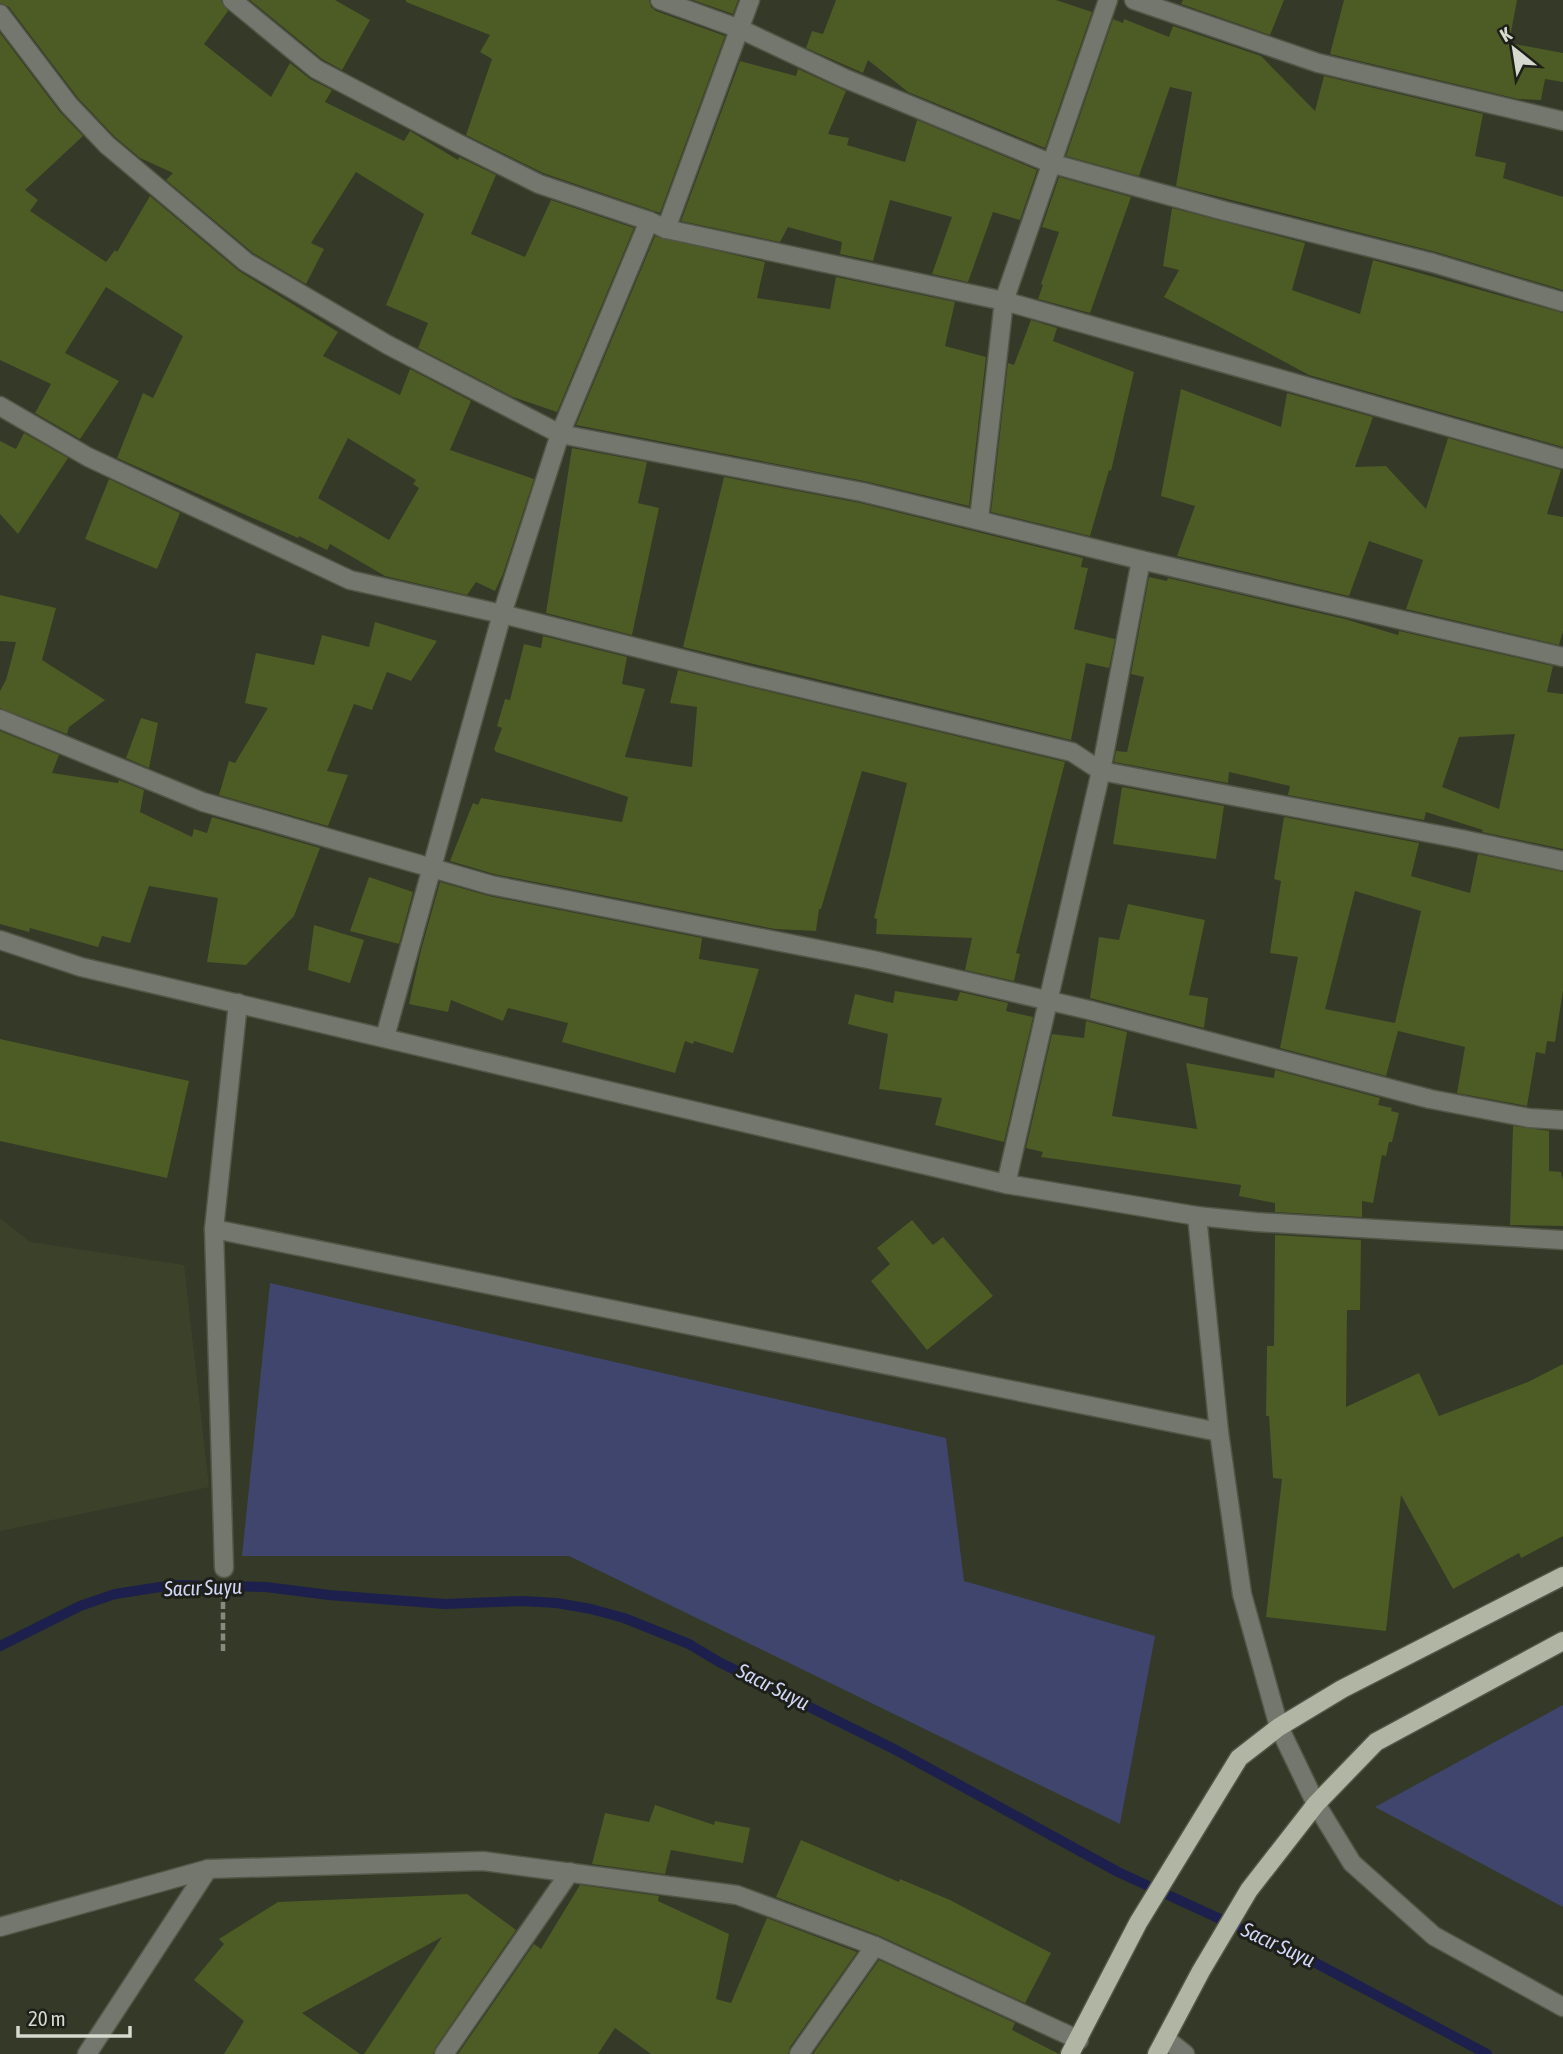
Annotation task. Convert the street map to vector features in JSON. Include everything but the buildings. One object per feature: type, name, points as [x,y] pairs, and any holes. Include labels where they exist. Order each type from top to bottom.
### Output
[{"type":"main road","points":[[1075,2047],[1138,1923],[1238,1758],[1279,1727],[1342,1689],[1563,1576]]},
{"type":"main road","points":[[1161,2047],[1201,1971],[1249,1891],[1315,1804],[1376,1742],[1563,1641]]},
{"type":"street","points":[[232,0],[316,69],[435,132],[539,184],[666,229],[1004,301],[1563,459]]},
{"type":"street","points":[[660,0],[740,30],[844,78],[1051,163],[1225,211],[1433,263],[1563,302]]},
{"type":"street","points":[[666,229],[750,0]]},
{"type":"street","points":[[979,519],[1004,301],[1108,0]]},
{"type":"street","points":[[1134,0],[1318,62],[1563,121]]},
{"type":"street","points":[[0,14],[69,105],[107,145],[246,262],[388,345],[560,435],[862,492],[1141,560],[1563,657]]},
{"type":"street","points":[[385,1037],[502,614],[560,435],[649,221]]},
{"type":"street","points":[[0,406],[88,457],[350,580],[502,614],[1072,752],[1101,771],[1448,836],[1563,861]]},
{"type":"street","points":[[1006,1184],[1101,771],[1141,560]]},
{"type":"street","points":[[0,719],[203,802],[491,885],[873,960],[1048,1000],[1430,1099],[1529,1118],[1563,1120]]},
{"type":"street","points":[[0,940],[81,967],[1006,1184],[1197,1216],[1256,1222],[1563,1240]]},
{"type":"street","points":[[224,1569],[214,1229],[238,1003]]},
{"type":"street","points":[[1197,1216],[1219,1432],[1242,1594],[1279,1727],[1315,1804],[1352,1863],[1434,1936],[1563,2007]]},
{"type":"street","points":[[214,1229],[1219,1432]]},
{"type":"street","points":[[0,1927],[208,1869],[483,1861],[737,1895],[874,1946],[1075,2047]]},
{"type":"street","points":[[87,2054],[208,1869]]},
{"type":"street","points":[[444,2054],[570,1872]]},
{"type":"street","points":[[799,2054],[874,1946]]},
{"type":"street","points":[[1161,2047],[1185,2054]]},
{"type":"path","points":[[223,1651],[224,1569]]},
{"type":"shaded area","points":[[0,1218],[30,1242],[184,1265],[209,1487],[0,1531]]},
{"type":"shaded area","points":[[270,1283],[946,1438],[964,1581],[1155,1636],[1120,1824],[569,1556],[242,1556]]},
{"type":"shaded area","points":[[1563,1705],[1563,1907],[1375,1807]]},
{"type":"waterway","name":"Sacır Suyu","points":[[0,1646],[80,1606],[115,1594],[173,1585],[266,1587],[445,1604],[522,1601],[557,1603],[624,1618],[689,1644],[719,1662],[894,1749],[1118,1872],[1312,1961],[1487,2054]]}]
